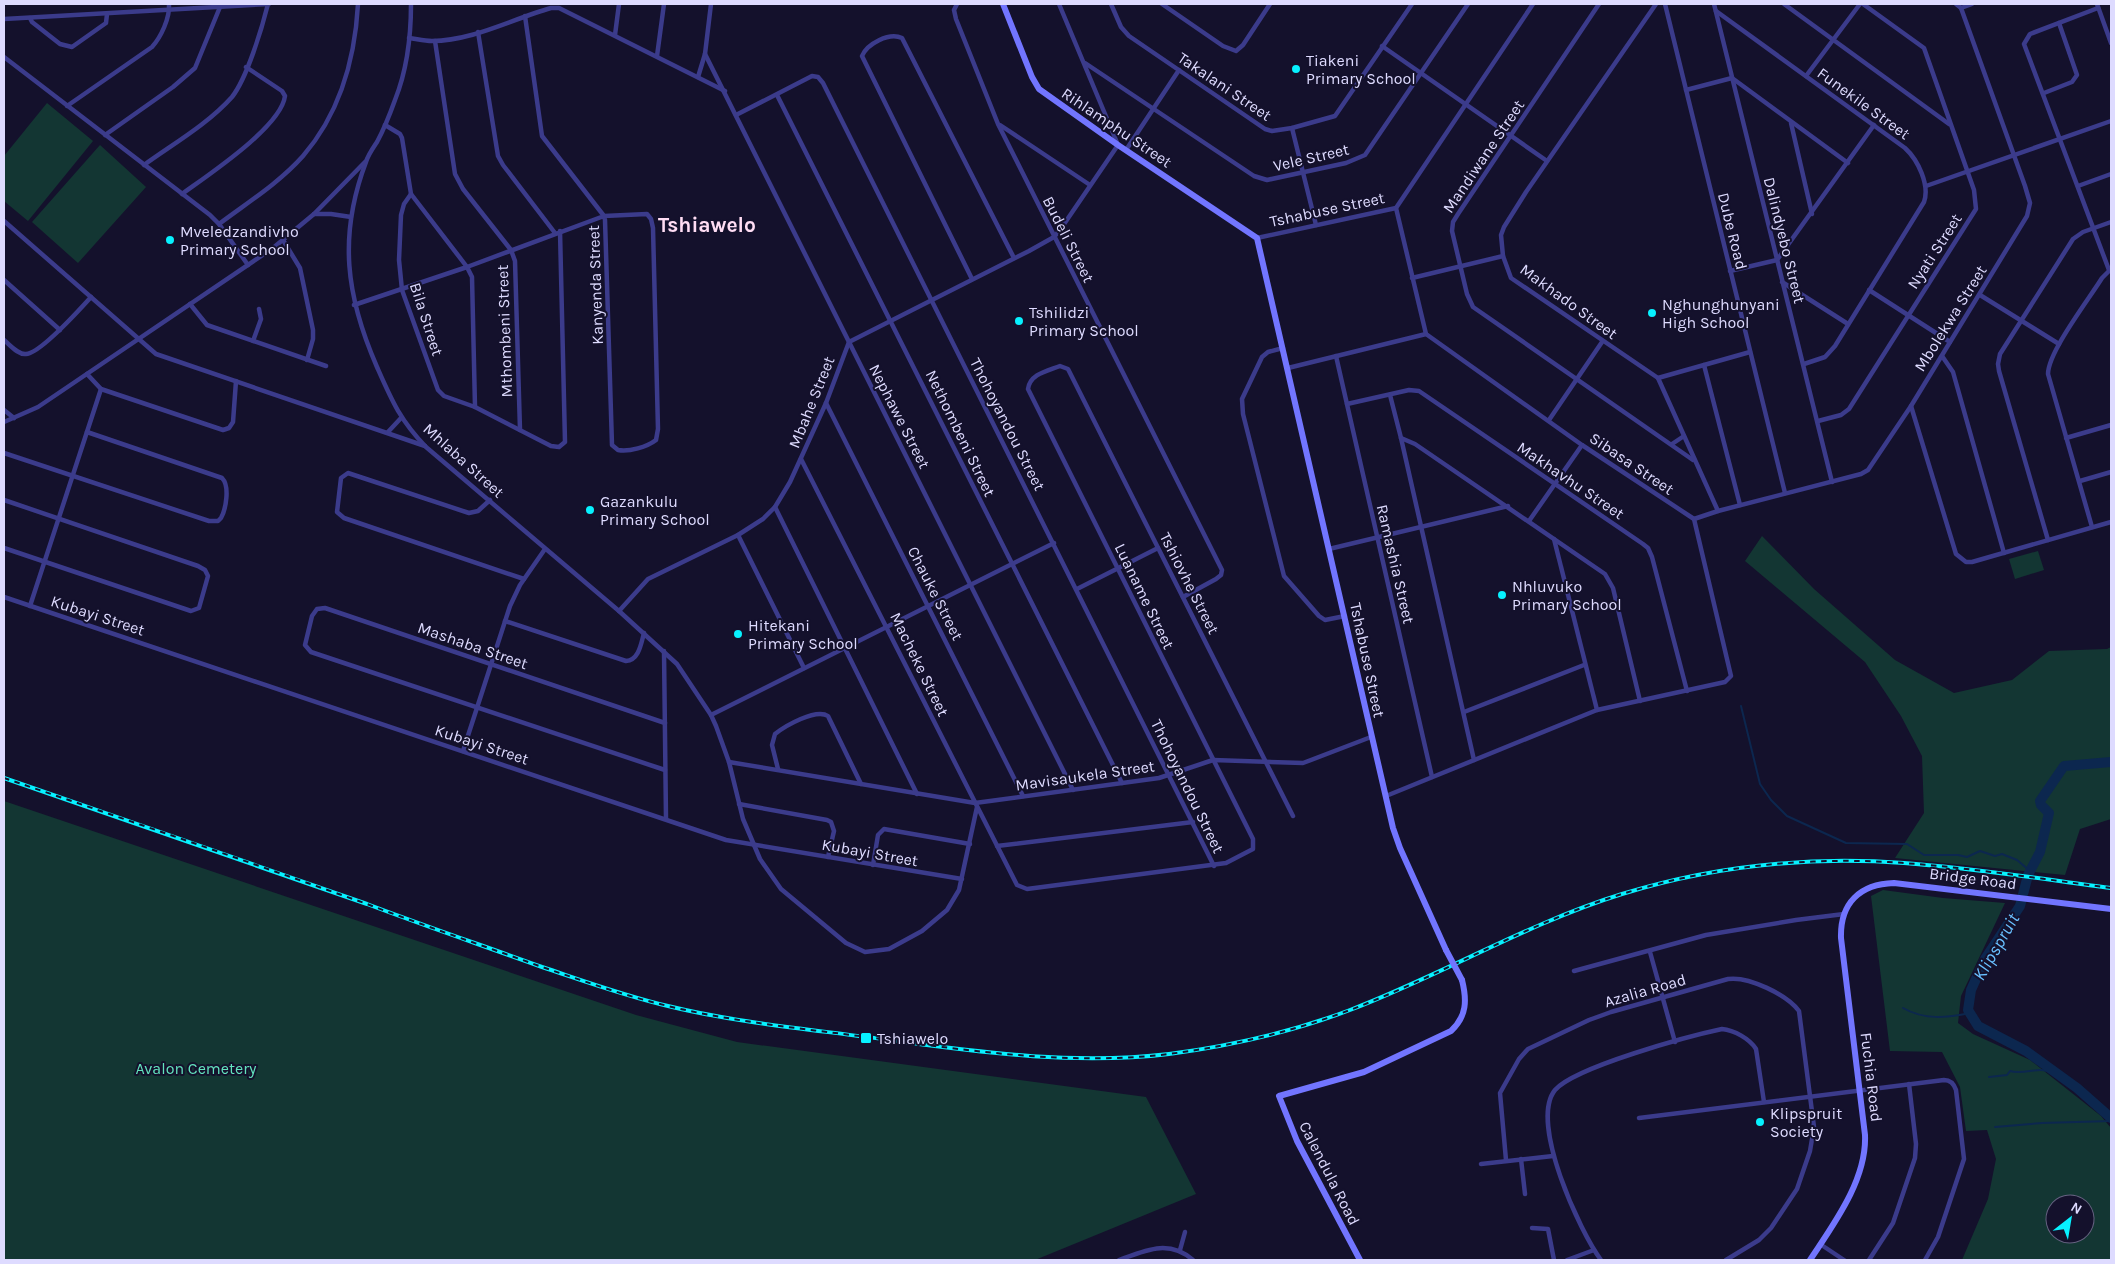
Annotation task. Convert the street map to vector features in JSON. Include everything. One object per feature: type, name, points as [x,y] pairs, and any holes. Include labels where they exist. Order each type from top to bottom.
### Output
[{"type":"street","points":[[4,19],[107,14],[169,7],[269,4],[246,68],[235,91],[226,102],[198,126],[144,165]]},
{"type":"street","points":[[218,224],[259,195],[295,164],[309,148],[329,118],[340,96],[351,61],[357,29],[358,4]]},
{"type":"street","name":"Mhlaba Street","points":[[411,4],[409,38],[400,86],[385,125],[366,161],[351,217],[348,259],[354,305],[369,349],[401,418],[426,447],[619,610],[664,650],[688,678],[710,714],[729,762],[739,804],[752,845],[781,889],[846,943],[866,952],[889,950],[922,931],[941,916],[953,902],[962,879],[976,805]]},
{"type":"street","points":[[614,35],[619,4]]},
{"type":"street","points":[[657,56],[664,4]]},
{"type":"street","points":[[698,77],[705,54],[711,4]]},
{"type":"street","name":"Budeli Street","points":[[957,4],[954,14],[998,124],[1222,570],[1216,580],[1183,597]]},
{"type":"street","name":"Rihlamphu Street","points":[[1003,4],[1035,85],[1049,97],[1118,145],[1257,238]]},
{"type":"street","points":[[1054,237],[1118,145],[1059,4]]},
{"type":"street","name":"Takalani Street","points":[[1111,4],[1126,34],[1265,129],[1272,131],[1292,128],[1335,116],[1412,4]]},
{"type":"street","points":[[1162,4],[1223,46],[1236,51],[1243,45],[1270,4]]},
{"type":"street","name":"Vele Street","points":[[1084,62],[1259,179],[1268,180],[1351,161],[1365,154],[1468,4]]},
{"type":"street","points":[[1288,368],[1426,334],[1396,208],[1534,4]]},
{"type":"street","name":"Mandiwane Street","points":[[1598,4],[1453,222],[1452,231],[1467,294],[1473,307],[1694,461]]},
{"type":"street","name":"Makhado Street","points":[[1656,4],[1547,161],[1504,226],[1501,235],[1503,256],[1511,278],[1602,342],[1658,378]]},
{"type":"street","name":"Dube Road","points":[[1665,4],[1785,494]]},
{"type":"street","name":"Dalindyebo Street","points":[[1714,4],[1832,482]]},
{"type":"street","points":[[1784,4],[1950,125]]},
{"type":"street","points":[[1806,76],[1862,4]]},
{"type":"street","name":"Nyati Street","points":[[1818,421],[1840,415],[1848,409],[1976,209],[1977,200],[1924,48],[1862,4]]},
{"type":"street","points":[[1956,4],[1961,8],[1972,4]]},
{"type":"street","points":[[105,135],[163,95],[192,71],[200,59],[220,6]]},
{"type":"street","points":[[2092,527],[2048,374],[2049,364],[2059,344],[2102,278],[2110,270],[2024,44],[2030,34],[2098,6],[2111,43]]},
{"type":"street","points":[[67,106],[152,47],[162,32],[169,7]]},
{"type":"street","points":[[409,38],[435,41],[478,32],[551,8],[559,8],[725,92]]},
{"type":"street","name":"Mbolekwa Street","points":[[1694,519],[1718,510],[1832,482],[1861,474],[1868,470],[1911,406],[2022,226],[2030,209],[2028,195],[1961,8]]},
{"type":"street","name":"Funekile Street","points":[[1716,11],[1911,153],[1926,186]]},
{"type":"street","points":[[30,18],[32,22],[60,44],[72,47],[106,23],[107,14]]},
{"type":"street","name":"Kanyenda Street","points":[[525,16],[542,136],[604,216],[606,226],[612,445],[622,451],[650,444],[656,440],[658,434],[652,223],[650,216],[644,214],[604,216]]},
{"type":"street","points":[[2044,93],[2072,82],[2077,75],[2059,23]]},
{"type":"street","points":[[478,32],[500,161],[558,232]]},
{"type":"street","points":[[972,279],[862,56],[869,47],[890,36],[902,38],[1014,258]]},
{"type":"street","name":"Mthombeni Street","points":[[435,41],[455,174],[463,189],[512,250],[516,260],[520,430]]},
{"type":"street","points":[[1382,46],[1547,161]]},
{"type":"street","name":"Nephawe Street","points":[[705,54],[1073,790]]},
{"type":"street","points":[[4,57],[182,194],[218,224],[248,265]]},
{"type":"street","points":[[182,194],[229,160],[265,128],[284,102],[285,96],[282,91],[246,68]]},
{"type":"street","points":[[1126,150],[1179,70]]},
{"type":"street","name":"Thohoyandou Street","points":[[736,115],[812,76],[818,77],[824,83],[1214,866]]},
{"type":"street","points":[[1686,90],[1732,78],[1848,163]]},
{"type":"street","name":"Nethombeni Street","points":[[777,94],[1122,783]]},
{"type":"street","points":[[1804,364],[1825,356],[1835,346],[1924,202],[1927,195],[1926,186],[2111,121]]},
{"type":"street","points":[[1791,122],[1812,214]]},
{"type":"street","points":[[998,124],[1090,185]]},
{"type":"street","points":[[385,125],[400,134],[402,138],[411,194],[467,267],[472,277],[474,407]]},
{"type":"street","points":[[1730,271],[1777,260],[1812,214],[1874,125]]},
{"type":"street","points":[[1292,128],[1316,225]]},
{"type":"street","points":[[4,422],[38,407],[283,240],[314,214],[366,161]]},
{"type":"street","points":[[2078,186],[2111,174]]},
{"type":"street","name":"Bila Street","points":[[411,194],[404,204],[401,215],[399,260],[402,290],[438,390],[444,396],[474,407],[556,447],[561,446],[565,442],[558,232]]},
{"type":"street","name":"Tshabuse Street","points":[[1279,1096],[1364,1072],[1452,1031],[1458,1025],[1465,1011],[1465,992],[1462,980],[1446,950],[1400,848],[1386,796],[1257,238],[1396,208]]},
{"type":"street","points":[[314,214],[351,217]]},
{"type":"street","points":[[354,305],[467,267],[604,216]]},
{"type":"street","points":[[4,221],[148,348],[164,358],[388,432],[426,447]]},
{"type":"street","points":[[2048,540],[1998,364],[2000,354],[2073,239],[2077,235],[2111,222]]},
{"type":"street","name":"Mbahe Street","points":[[619,610],[648,579],[738,535],[763,519],[775,507],[801,459],[849,342],[1054,237]]},
{"type":"street","points":[[283,240],[298,262],[303,280],[314,336],[307,360]]},
{"type":"street","points":[[1412,278],[1503,256]]},
{"type":"street","points":[[4,280],[60,330]]},
{"type":"street","points":[[1782,282],[1848,324]]},
{"type":"street","points":[[1870,290],[1950,342]]},
{"type":"street","points":[[1980,295],[2059,344]]},
{"type":"street","points":[[4,340],[16,351],[25,354],[34,350],[60,330],[91,297]]},
{"type":"street","points":[[190,304],[207,326],[326,366]]},
{"type":"street","points":[[253,341],[261,319],[259,309]]},
{"type":"street","name":"Sibasa Street","points":[[1426,334],[1582,445],[1694,519]]},
{"type":"street","points":[[1549,420],[1578,380],[1602,342]]},
{"type":"street","points":[[1283,348],[1268,352],[1262,357],[1242,399],[1243,414],[1284,576],[1319,616],[1325,620],[1345,616]]},
{"type":"street","points":[[1718,510],[1694,461],[1658,378],[1750,352]]},
{"type":"street","name":"Ramashia Street","points":[[1336,356],[1432,777]]},
{"type":"street","points":[[1942,356],[1953,372],[2004,553]]},
{"type":"street","points":[[1704,365],[1740,505]]},
{"type":"street","name":"Tshiovhe Street","points":[[1060,366],[1070,372],[1293,816]]},
{"type":"street","name":"Luaname Street","points":[[1060,366],[1033,378],[1028,389],[1253,839],[1254,847],[1250,852],[1214,866]]},
{"type":"street","points":[[87,374],[101,390],[223,430],[229,428],[233,422],[236,382]]},
{"type":"street","points":[[30,606],[101,390]]},
{"type":"street","name":"Makhavhu Street","points":[[1347,404],[1409,390],[1419,391],[1648,548],[1687,691]]},
{"type":"street","points":[[1390,395],[1402,438],[1474,760]]},
{"type":"street","name":"Chauke Street","points":[[826,402],[1023,796]]},
{"type":"street","points":[[1911,406],[1956,554],[1966,562],[1972,562],[2111,522]]},
{"type":"street","points":[[4,410],[14,418]]},
{"type":"street","points":[[388,432],[401,418]]},
{"type":"street","points":[[2066,438],[2111,425]]},
{"type":"street","points":[[4,453],[213,522],[218,521],[223,515],[226,482],[217,476],[87,432]]},
{"type":"street","points":[[1672,444],[1684,436]]},
{"type":"street","points":[[1402,438],[1415,444],[1601,570],[1612,583],[1640,701]]},
{"type":"street","points":[[1529,521],[1582,445]]},
{"type":"street","name":"Macheke Street","points":[[801,459],[1019,887],[1027,889],[1214,866]]},
{"type":"street","points":[[2080,481],[2111,472]]},
{"type":"street","points":[[490,500],[478,511],[469,513],[352,473],[344,474],[341,478],[337,512],[341,517],[524,579]]},
{"type":"street","points":[[4,500],[198,566],[205,570],[208,576],[201,605],[199,608],[191,611],[4,548]]},
{"type":"street","points":[[1329,549],[1508,506]]},
{"type":"street","points":[[775,507],[917,794]]},
{"type":"street","points":[[1386,796],[1596,710],[1725,682],[1731,676],[1694,519]]},
{"type":"street","points":[[738,535],[804,668]]},
{"type":"street","points":[[1554,538],[1596,710]]},
{"type":"street","points":[[710,714],[1054,543]]},
{"type":"street","points":[[1077,589],[1158,548]]},
{"type":"street","points":[[463,751],[475,708],[515,593],[545,549]]},
{"type":"street","name":"Kubayi Street","points":[[4,597],[726,840],[962,879]]},
{"type":"street","name":"Mashaba Street","points":[[475,708],[308,650],[305,643],[315,610],[322,607],[665,723]]},
{"type":"street","points":[[505,621],[626,661],[632,660],[637,655],[644,633]]},
{"type":"street","points":[[664,650],[666,819]]},
{"type":"street","points":[[1464,712],[1584,665]]},
{"type":"street","points":[[475,708],[665,770]]},
{"type":"street","points":[[778,769],[772,745],[775,734],[813,714],[823,713],[828,716],[861,784]]},
{"type":"street","name":"Mavisaukela Street","points":[[729,762],[778,769],[976,805],[1023,796],[1169,776],[1212,760],[1303,763],[1371,737]]},
{"type":"street","points":[[739,804],[831,822],[834,831],[828,857]]},
{"type":"street","points":[[997,846],[1193,822]]},
{"type":"street","points":[[873,865],[878,835],[884,829],[970,844]]},
{"type":"street","name":"Bridge Road","points":[[1844,914],[1859,893],[1870,886],[1880,884],[1910,884],[2111,909]]},
{"type":"street","points":[[1574,971],[1650,952],[1706,935],[1844,914]]},
{"type":"street","name":"Fuchia Road","points":[[1810,1260],[1848,1202],[1864,1156],[1865,1135],[1840,928],[1844,914]]},
{"type":"street","points":[[1650,952],[1676,1042]]},
{"type":"street","name":"Azalia Road","points":[[1506,1160],[1500,1093],[1523,1054],[1544,1041],[1589,1020],[1662,997],[1735,978],[1756,982],[1794,1005],[1800,1015],[1811,1097],[1814,1127],[1813,1139],[1797,1188],[1766,1233],[1759,1240],[1726,1260]]},
{"type":"street","points":[[1602,1260],[1594,1250],[1576,1214],[1553,1156],[1548,1115],[1552,1095],[1565,1083],[1608,1062],[1722,1029],[1733,1031],[1752,1043],[1758,1054],[1764,1102]]},
{"type":"street","points":[[1639,1118],[1909,1084],[1944,1080],[1952,1082],[1957,1094],[1964,1159],[1938,1237],[1925,1260]]},
{"type":"street","points":[[1869,1260],[1893,1223],[1915,1158],[1916,1144],[1909,1084]]},
{"type":"street","name":"Calendula Road","points":[[1279,1096],[1297,1142],[1360,1260]]},
{"type":"street","points":[[1481,1164],[1553,1156]]},
{"type":"street","points":[[1521,1159],[1525,1194]]},
{"type":"street","points":[[1532,1228],[1548,1229],[1554,1260]]},
{"type":"street","points":[[1180,1250],[1185,1232]]},
{"type":"street","points":[[1820,1244],[1844,1260]]},
{"type":"street","points":[[1120,1260],[1147,1249],[1164,1248],[1180,1250],[1193,1260]]},
{"type":"street","points":[[1567,1260],[1594,1250]]},
{"type":"green space","points":[[47,103],[93,141],[28,221],[4,201],[4,156]]},
{"type":"green space","points":[[100,145],[146,187],[78,263],[32,222]]},
{"type":"green space","points":[[1762,536],[1814,589],[1895,660],[1954,693],[2012,680],[2049,651],[2107,649],[2111,647],[2111,819],[2080,829],[2065,875],[1895,858],[1924,813],[1922,756],[1901,716],[1865,662],[1745,561]]},
{"type":"green space","points":[[2038,551],[2044,570],[2015,579],[2009,559]]},
{"type":"green space","name":"Avalon Cemetery","points":[[4,801],[636,1015],[737,1042],[1146,1097],[1196,1194],[1035,1260],[4,1260]]},
{"type":"green space","points":[[1883,890],[1943,898],[2005,903],[1961,996],[1958,1023],[1973,1034],[2030,1060],[2101,1116],[2111,1128],[2111,1260],[1962,1260],[1988,1199],[1996,1159],[1987,1130],[1966,1131],[1960,1087],[1942,1052],[1890,1051],[1871,896]]},
{"type":"waterway","points":[[1741,706],[1760,784],[1771,800],[1787,816],[1846,843],[1907,844],[1924,855],[1958,855],[1967,857],[1980,851],[1995,856],[2002,854],[2017,860],[2030,871]]},
{"type":"waterway","name":"Klipspruit","points":[[2111,762],[2064,766],[2040,801],[2041,805],[2049,813],[2040,852],[2028,875],[2020,906],[1985,959],[1971,990],[1968,1010],[1978,1026],[2026,1051],[2077,1088],[2111,1118]]},
{"type":"waterway","points":[[1903,1008],[1919,1015],[1935,1017],[1970,1013]]},
{"type":"waterway","points":[[1989,1077],[2007,1075],[2010,1071],[2041,1070],[2056,1073]]},
{"type":"waterway","points":[[1995,1127],[2042,1123],[2111,1121]]},
{"type":"railway","points":[[4,778],[542,967],[652,1002],[724,1018],[753,1022],[964,1050],[1066,1058],[1135,1057],[1169,1054],[1215,1047],[1283,1031],[1350,1010],[1553,919],[1587,906],[1656,884],[1726,870],[1797,862],[1868,861],[1956,868],[2111,888]]},
{"type":"place","name":"Tiakeni Primary School","points":[[1296,69]]},
{"type":"place","name":"Mveledzandivho Primary School","points":[[170,240]]},
{"type":"place","name":"Nghunghunyani High School","points":[[1652,313]]},
{"type":"place","name":"Tshilidzi Primary School","points":[[1019,321]]},
{"type":"place","name":"Gazankulu Primary School","points":[[590,510]]},
{"type":"place","name":"Nhluvuko Primary School","points":[[1502,595]]},
{"type":"place","name":"Hitekani Primary School","points":[[738,634]]},
{"type":"place","name":"Tshiawelo","points":[[866,1038]]},
{"type":"place","name":"Klipspruit Society","points":[[1760,1122]]},
{"type":"district","name":"Tshiawelo","points":[[707,225]]}]
